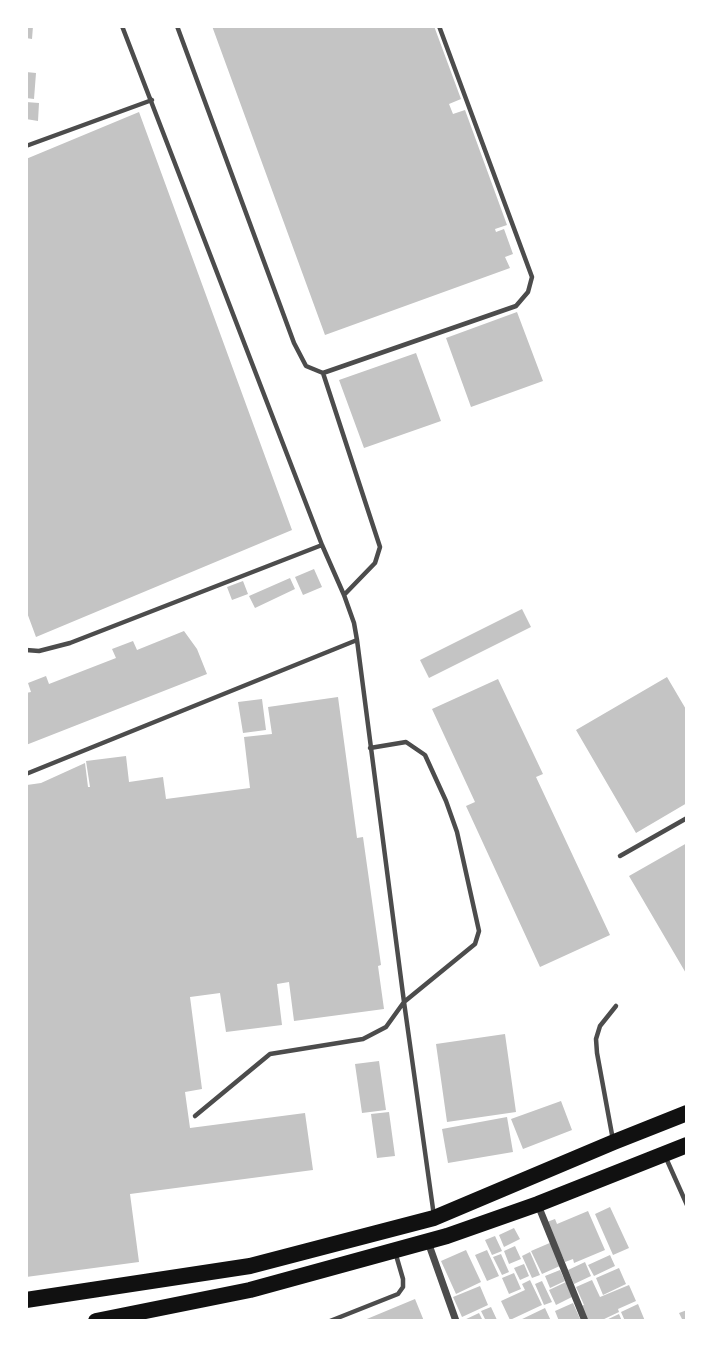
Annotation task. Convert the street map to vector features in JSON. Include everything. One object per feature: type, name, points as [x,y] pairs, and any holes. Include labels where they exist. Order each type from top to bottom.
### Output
[{"type":"main road","points":[[26,1300],[250,1266],[434,1218],[687,1113]]},
{"type":"main road","points":[[96,1321],[250,1290],[396,1252],[538,1204],[687,1144]]},
{"type":"street","points":[[538,1204],[585,1321]]},
{"type":"street","points":[[428,1242],[456,1321]]},
{"type":"lane","points":[[122,26],[354,623],[434,1218]]},
{"type":"lane","points":[[177,26],[293,343],[306,366],[323,373],[516,306],[528,292],[532,277],[439,26]]},
{"type":"lane","points":[[26,146],[152,100]]},
{"type":"lane","points":[[323,373],[380,547],[375,563],[344,596]]},
{"type":"lane","points":[[26,650],[39,651],[70,643],[322,545]]},
{"type":"lane","points":[[26,774],[357,640]]},
{"type":"lane","points":[[195,1116],[271,1054],[363,1039],[386,1027],[404,1002],[475,944],[479,931],[457,832],[425,755],[406,742],[370,748]]},
{"type":"lane","points":[[620,856],[687,818]]},
{"type":"lane","points":[[614,1142],[596,1039],[600,1026],[616,1006]]},
{"type":"lane","points":[[664,1154],[687,1205]]},
{"type":"lane","points":[[330,1321],[398,1294],[403,1287],[403,1279],[396,1252]]},
{"type":"building","points":[[26,26],[33,26],[32,39],[26,38]]},
{"type":"building","points":[[212,26],[434,26],[461,99],[449,104],[453,114],[465,110],[507,225],[495,229],[496,232],[504,229],[513,254],[505,257],[510,268],[325,335]]},
{"type":"building","points":[[26,72],[36,73],[34,99],[26,98]]},
{"type":"building","points":[[26,102],[39,103],[38,121],[26,119]]},
{"type":"building","points":[[139,112],[292,530],[36,637],[26,610],[26,159]]},
{"type":"building","points":[[517,312],[543,381],[471,407],[446,338]]},
{"type":"building","points":[[416,353],[441,421],[364,448],[339,380]]},
{"type":"building","points":[[314,569],[322,587],[303,595],[295,577]]},
{"type":"building","points":[[290,578],[295,589],[255,608],[249,596]]},
{"type":"building","points":[[243,581],[248,594],[232,600],[227,587]]},
{"type":"building","points":[[522,609],[531,627],[429,678],[420,660]]},
{"type":"building","points":[[184,631],[197,649],[207,674],[26,745],[26,693],[31,692],[28,683],[46,676],[49,684],[116,658],[112,649],[133,641],[137,650]]},
{"type":"building","points":[[667,677],[687,711],[687,803],[636,833],[576,730]]},
{"type":"building","points":[[498,679],[543,774],[536,777],[610,935],[540,967],[466,806],[475,802],[432,709]]},
{"type":"building","points":[[338,697],[357,838],[363,837],[381,965],[378,966],[384,1009],[294,1021],[289,982],[277,984],[282,1025],[226,1032],[220,993],[190,997],[202,1089],[185,1092],[190,1128],[305,1113],[313,1170],[130,1194],[139,1262],[26,1277],[27,785],[41,783],[85,763],[90,787],[86,761],[126,756],[129,782],[163,777],[166,799],[250,788],[244,737],[272,734],[268,707]]},
{"type":"building","points":[[262,699],[266,730],[243,733],[238,702]]},
{"type":"building","points":[[687,843],[687,975],[629,876]]},
{"type":"building","points":[[505,1034],[516,1112],[447,1122],[436,1044]]},
{"type":"building","points":[[379,1061],[386,1110],[362,1113],[355,1064]]},
{"type":"building","points":[[561,1101],[572,1130],[523,1149],[511,1119]]},
{"type":"building","points":[[389,1112],[395,1156],[377,1158],[371,1114]]},
{"type":"building","points":[[507,1117],[513,1152],[448,1163],[442,1129]]},
{"type":"building","points":[[610,1207],[629,1248],[613,1255],[595,1214]]},
{"type":"building","points":[[588,1211],[605,1250],[574,1263],[573,1259],[565,1262],[547,1222],[555,1219],[557,1224]]},
{"type":"building","points":[[514,1228],[520,1239],[504,1247],[499,1235]]},
{"type":"building","points":[[495,1236],[502,1251],[492,1255],[485,1240]]},
{"type":"building","points":[[552,1242],[562,1265],[542,1274],[531,1251]]},
{"type":"building","points":[[515,1246],[521,1259],[509,1264],[504,1251]]},
{"type":"building","points":[[466,1250],[481,1282],[456,1294],[441,1261]]},
{"type":"building","points":[[487,1250],[499,1276],[487,1281],[475,1255]]},
{"type":"building","points":[[530,1252],[540,1275],[532,1278],[522,1256]]},
{"type":"building","points":[[501,1254],[509,1272],[502,1275],[493,1257]]},
{"type":"building","points":[[610,1255],[615,1266],[594,1276],[588,1265]]},
{"type":"building","points":[[585,1262],[591,1276],[574,1284],[568,1270]]},
{"type":"building","points":[[524,1264],[529,1276],[520,1280],[514,1268]]},
{"type":"building","points":[[619,1268],[626,1284],[603,1295],[596,1278]]},
{"type":"building","points":[[560,1270],[565,1281],[550,1288],[545,1276]]},
{"type":"building","points":[[514,1273],[521,1289],[509,1294],[502,1278]]},
{"type":"building","points":[[530,1280],[542,1305],[510,1320],[501,1301],[525,1290],[522,1284]]},
{"type":"building","points":[[592,1280],[600,1297],[629,1285],[636,1301],[600,1321],[587,1321],[576,1287]]},
{"type":"building","points":[[542,1281],[552,1302],[544,1305],[535,1284]]},
{"type":"building","points":[[566,1282],[572,1297],[556,1305],[549,1290]]},
{"type":"building","points":[[480,1286],[488,1305],[462,1317],[453,1297]]},
{"type":"building","points":[[415,1299],[424,1321],[362,1321]]},
{"type":"building","points":[[573,1303],[581,1321],[559,1321],[555,1311]]},
{"type":"building","points":[[638,1304],[645,1321],[625,1321],[621,1312]]},
{"type":"building","points":[[491,1307],[497,1320],[486,1321],[481,1311]]},
{"type":"building","points":[[545,1308],[551,1321],[518,1321]]},
{"type":"building","points":[[687,1310],[687,1321],[683,1321],[679,1313]]},
{"type":"building","points":[[479,1313],[483,1321],[462,1321]]},
{"type":"building","points":[[619,1314],[622,1321],[604,1321]]}]
